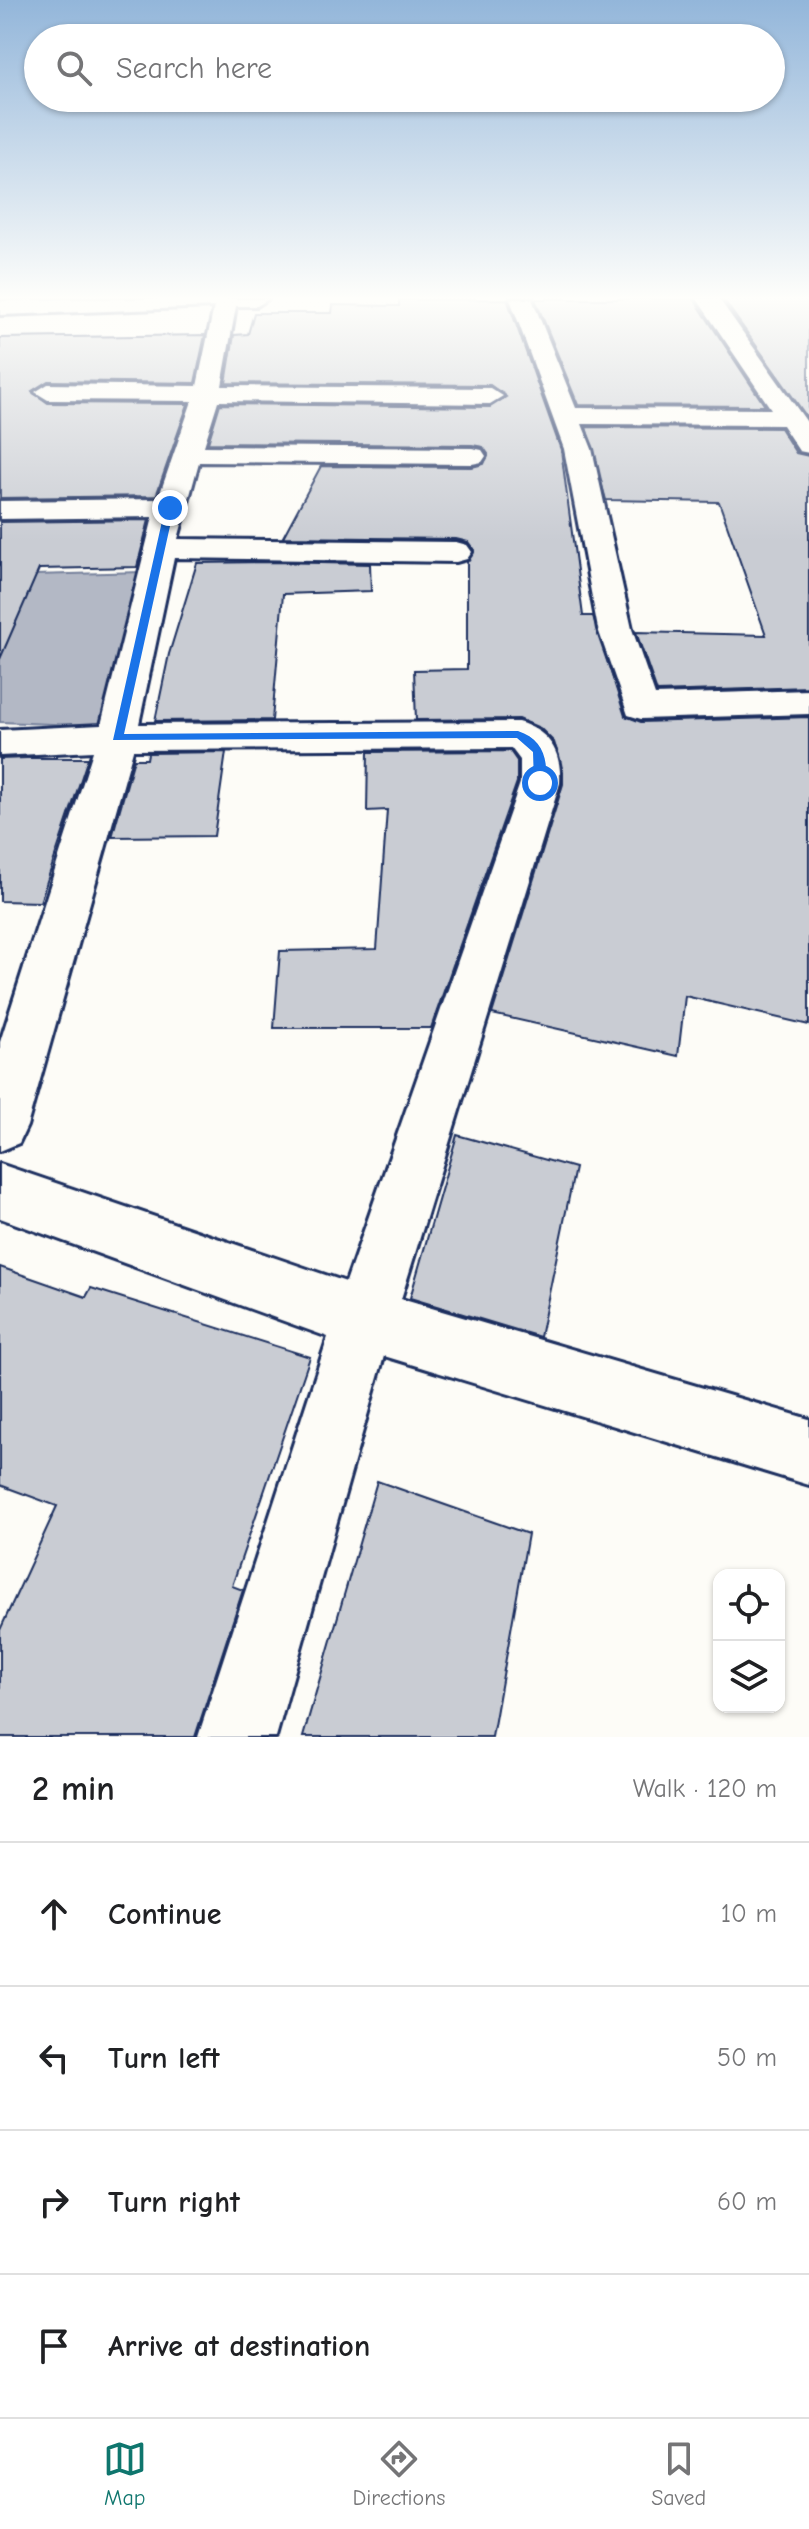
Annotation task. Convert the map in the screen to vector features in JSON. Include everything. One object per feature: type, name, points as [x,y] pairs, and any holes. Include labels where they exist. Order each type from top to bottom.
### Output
[{"type":"street","points":[[0,1126],[117,737],[170,508],[213,380]]},
{"type":"street","points":[[554,380],[568,416],[615,629],[641,707],[809,702]]},
{"type":"street","points":[[764,380],[809,445]]},
{"type":"street","points":[[48,392],[490,396]]},
{"type":"street","points":[[568,416],[789,417]]},
{"type":"street","points":[[189,454],[472,456]]},
{"type":"street","points":[[0,510],[170,508]]},
{"type":"street","points":[[162,548],[456,552]]},
{"type":"street","points":[[0,743],[117,737],[518,735],[530,740],[539,751],[540,783],[364,1319],[237,1737]]},
{"type":"street","points":[[0,1191],[364,1319],[809,1452]]},
{"type":"shaded area","points":[[141,572],[105,726],[0,722],[0,576]]},
{"type":"building","points":[[0,380],[196,380],[195,383],[48,381],[32,391],[48,403],[188,404],[156,496],[0,498]]},
{"type":"building","points":[[226,380],[536,380],[561,450],[583,616],[593,616],[625,716],[641,722],[809,717],[809,1025],[685,996],[678,1056],[492,1014],[563,784],[563,772],[554,742],[540,728],[519,719],[416,720],[414,670],[467,669],[467,562],[474,550],[468,542],[456,539],[283,537],[321,466],[472,467],[484,464],[488,454],[483,447],[472,445],[208,443],[220,404],[490,407],[506,397],[490,385],[226,383]]},
{"type":"building","points":[[568,380],[748,380],[765,406],[578,405]]},
{"type":"building","points":[[781,380],[809,380],[809,420]]},
{"type":"building","points":[[586,427],[780,428],[796,453],[809,456],[809,687],[657,692],[636,632],[766,635],[719,502],[606,500]]},
{"type":"building","points":[[149,520],[137,567],[39,569],[0,659],[0,522]]},
{"type":"building","points":[[197,563],[370,564],[371,591],[283,594],[272,720],[155,721],[169,654]]},
{"type":"building","points":[[510,751],[517,761],[517,782],[431,1028],[274,1028],[280,951],[377,949],[387,810],[367,811],[368,752]]},
{"type":"building","points":[[226,752],[214,836],[112,837],[134,759],[147,759],[148,753]]},
{"type":"building","points":[[88,758],[40,902],[0,901],[0,759]]},
{"type":"building","points":[[457,1135],[575,1168],[540,1337],[410,1298]]},
{"type":"building","points":[[0,1267],[86,1297],[91,1288],[310,1357],[232,1586],[243,1590],[195,1737],[0,1737],[0,1630],[57,1506],[0,1485]]},
{"type":"building","points":[[377,1481],[528,1534],[492,1737],[303,1737]]},
{"type":"route","points":[[170,508],[117,737],[518,735],[530,740],[539,751],[540,783]]}]
